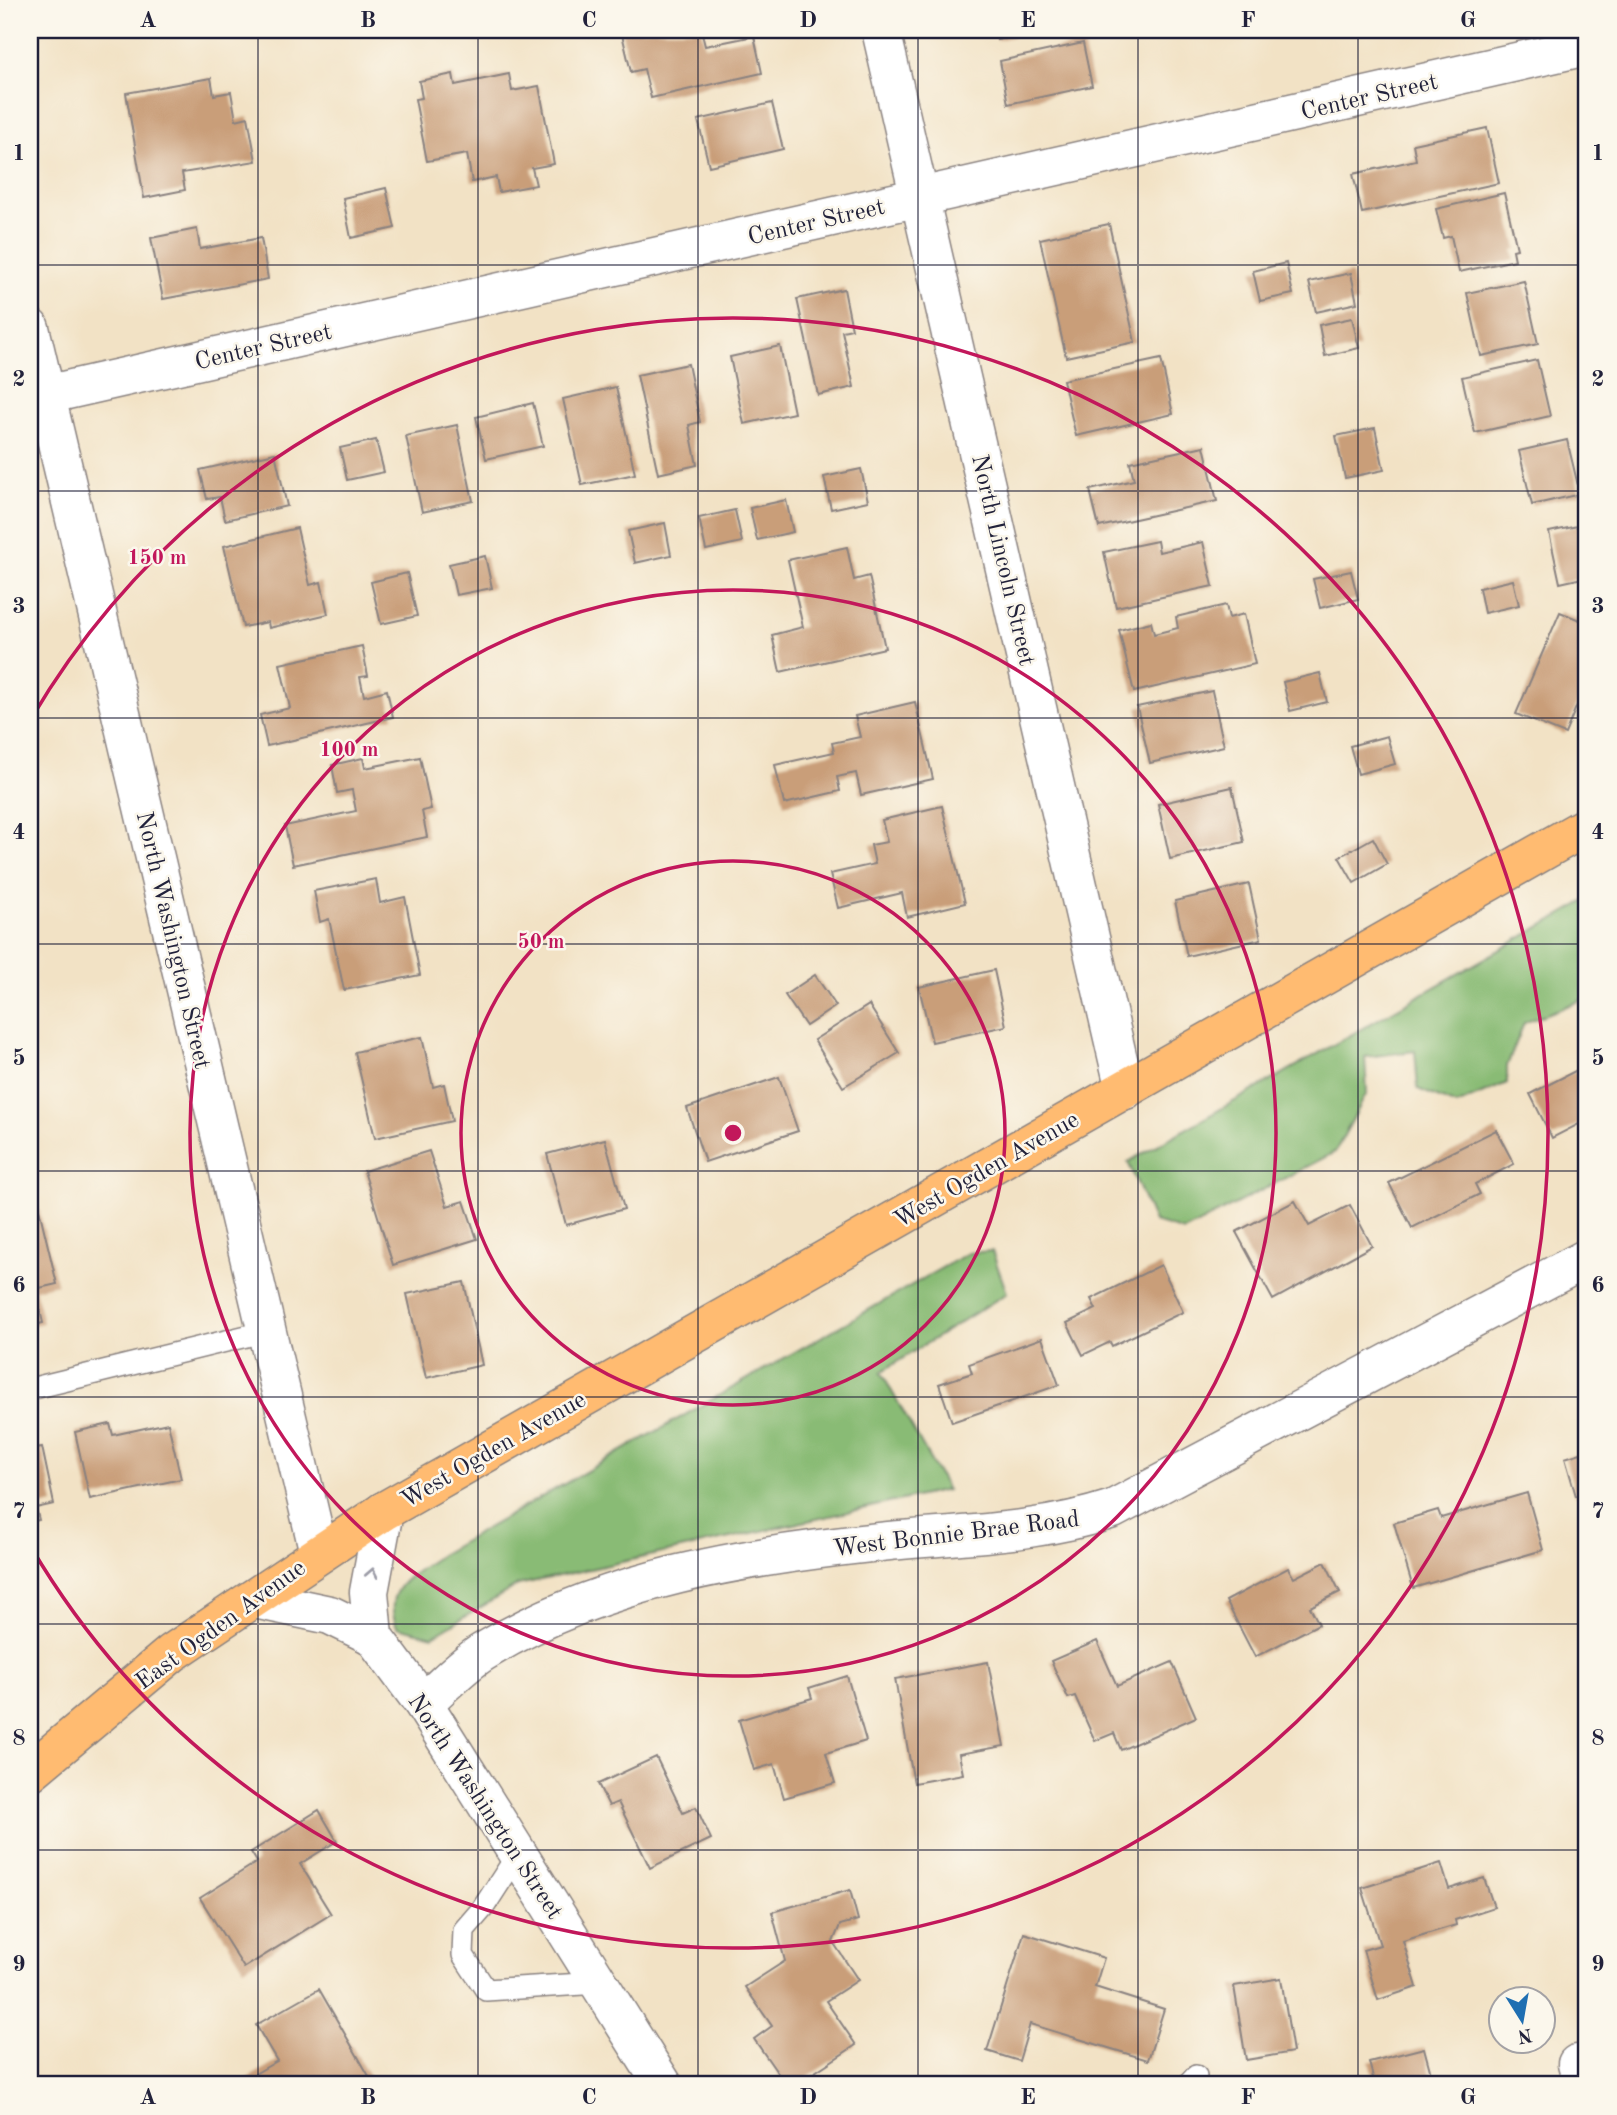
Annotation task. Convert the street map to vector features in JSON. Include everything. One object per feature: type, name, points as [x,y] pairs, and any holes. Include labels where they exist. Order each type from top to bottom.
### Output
[{"type":"main road","name":"West Ogden Avenue","points":[[384,1511],[1587,826]]},
{"type":"main road","name":"East Ogden Avenue","points":[[30,1772],[172,1653],[384,1511]]},
{"type":"street","name":"North Lincoln Street","points":[[881,30],[1125,1090]]},
{"type":"street","name":"Center Street","points":[[45,395],[1587,46]]},
{"type":"street","name":"North Washington Street","points":[[30,328],[319,1553]]},
{"type":"street","name":"West Bonnie Brae Road","points":[[423,1703],[482,1653],[554,1616],[657,1578],[829,1548],[1031,1529],[1076,1522],[1113,1510],[1587,1258]]},
{"type":"street","points":[[373,1636],[369,1592],[384,1511]]},
{"type":"street","points":[[254,1599],[330,1615],[373,1636]]},
{"type":"street","name":"North Washington Street","points":[[373,1636],[423,1703],[663,2085]]},
{"type":"lane","points":[[30,1389],[267,1331]]},
{"type":"lane","points":[[518,1854],[483,1908],[464,1930],[463,1955],[475,1975],[486,1990],[599,1983]]},
{"type":"green space","points":[[1587,900],[1587,998],[1524,1023],[1507,1066],[1507,1083],[1456,1105],[1418,1089],[1415,1051],[1365,1057],[1367,1093],[1335,1152],[1184,1231],[1154,1222],[1128,1162]]},
{"type":"green space","points":[[992,1251],[1007,1293],[881,1372],[947,1490],[518,1585],[433,1636],[397,1627],[393,1613],[396,1592],[410,1576],[440,1555],[968,1253]]},
{"type":"building","points":[[621,30],[701,30],[705,46],[754,36],[762,73],[651,98],[644,69],[631,72]]},
{"type":"building","points":[[995,30],[1038,30],[1038,31],[997,40]]},
{"type":"building","points":[[1083,43],[1092,86],[1008,104],[1000,61]]},
{"type":"building","points":[[453,74],[455,85],[509,74],[512,91],[539,86],[554,164],[532,168],[536,185],[499,192],[496,177],[472,182],[467,154],[427,161],[415,99],[422,98],[419,81]]},
{"type":"building","points":[[211,78],[214,95],[231,92],[236,120],[248,117],[256,161],[182,173],[185,190],[144,198],[126,93]]},
{"type":"building","points":[[772,103],[783,149],[709,166],[698,120]]},
{"type":"building","points":[[1487,128],[1499,183],[1362,213],[1353,174],[1416,160],[1413,144]]},
{"type":"building","points":[[386,188],[395,228],[351,238],[343,198]]},
{"type":"building","points":[[1504,193],[1517,249],[1513,250],[1515,260],[1459,272],[1451,236],[1443,238],[1436,209]]},
{"type":"building","points":[[1109,224],[1135,342],[1066,357],[1040,239]]},
{"type":"building","points":[[197,229],[200,249],[261,238],[268,279],[163,299],[151,238]]},
{"type":"building","points":[[1286,263],[1293,294],[1260,301],[1253,271]]},
{"type":"building","points":[[1351,273],[1357,303],[1316,312],[1309,282]]},
{"type":"building","points":[[1524,281],[1538,344],[1481,356],[1467,293]]},
{"type":"building","points":[[844,289],[852,329],[842,331],[854,387],[818,395],[797,299]]},
{"type":"building","points":[[1352,318],[1359,348],[1325,356],[1319,325]]},
{"type":"building","points":[[780,346],[794,413],[744,424],[730,357]]},
{"type":"building","points":[[1161,359],[1173,414],[1076,436],[1063,380]]},
{"type":"building","points":[[1537,360],[1550,416],[1475,433],[1462,377]]},
{"type":"building","points":[[688,364],[700,422],[689,425],[697,465],[658,474],[637,375]]},
{"type":"building","points":[[616,387],[635,474],[582,485],[563,399]]},
{"type":"building","points":[[533,403],[543,446],[486,459],[476,417]]},
{"type":"building","points":[[457,425],[473,501],[422,512],[406,436]]},
{"type":"building","points":[[1375,428],[1384,470],[1345,478],[1336,436]]},
{"type":"building","points":[[376,440],[384,472],[347,480],[340,448]]},
{"type":"building","points":[[1567,440],[1580,494],[1532,505],[1519,451]]},
{"type":"building","points":[[1204,446],[1217,501],[1099,527],[1090,490],[1134,480],[1130,462]]},
{"type":"building","points":[[275,453],[287,506],[225,520],[220,497],[207,499],[200,470]]},
{"type":"building","points":[[861,469],[868,501],[831,509],[824,477]]},
{"type":"building","points":[[786,500],[793,532],[757,540],[750,508]]},
{"type":"building","points":[[735,510],[742,542],[706,550],[699,518]]},
{"type":"building","points":[[665,523],[671,555],[635,563],[628,531]]},
{"type":"building","points":[[1587,524],[1587,577],[1560,583],[1549,532]]},
{"type":"building","points":[[297,528],[310,585],[321,582],[328,614],[269,628],[268,622],[243,627],[224,546]]},
{"type":"building","points":[[1157,541],[1159,552],[1203,542],[1213,586],[1116,607],[1104,552]]},
{"type":"building","points":[[847,547],[854,580],[869,576],[885,648],[780,672],[772,635],[803,627],[788,560]]},
{"type":"building","points":[[485,556],[492,588],[456,595],[449,564]]},
{"type":"building","points":[[1351,571],[1358,599],[1320,608],[1313,579]]},
{"type":"building","points":[[407,573],[417,616],[381,624],[371,582]]},
{"type":"building","points":[[1513,580],[1519,605],[1484,613],[1479,588]]},
{"type":"building","points":[[1226,605],[1229,618],[1244,614],[1255,664],[1134,692],[1119,630],[1151,622],[1154,634],[1178,628],[1176,617]]},
{"type":"building","points":[[1560,612],[1587,623],[1587,681],[1565,734],[1516,714]]},
{"type":"building","points":[[362,646],[368,676],[360,677],[364,696],[387,690],[393,717],[267,746],[260,715],[290,708],[280,664]]},
{"type":"building","points":[[1320,673],[1327,702],[1290,711],[1283,682]]},
{"type":"building","points":[[1212,691],[1224,746],[1150,763],[1137,707]]},
{"type":"building","points":[[915,702],[933,779],[861,795],[856,773],[837,777],[840,791],[784,804],[775,765],[834,752],[832,743],[860,737],[855,716]]},
{"type":"building","points":[[1387,736],[1395,764],[1358,774],[1350,746]]},
{"type":"building","points":[[420,757],[431,809],[422,811],[427,837],[293,865],[285,826],[356,811],[352,790],[337,793],[332,765],[363,758],[365,768]]},
{"type":"building","points":[[1232,787],[1244,842],[1170,859],[1158,804]]},
{"type":"building","points":[[942,806],[965,903],[907,917],[902,893],[838,908],[830,874],[875,864],[871,845],[887,842],[882,820]]},
{"type":"building","points":[[1373,838],[1387,864],[1354,883],[1339,857]]},
{"type":"building","points":[[376,879],[380,903],[405,897],[420,975],[344,990],[329,919],[320,922],[314,891]]},
{"type":"building","points":[[1249,884],[1261,939],[1187,956],[1175,901]]},
{"type":"building","points":[[994,970],[1006,1026],[932,1042],[919,987]]},
{"type":"building","points":[[815,975],[836,1006],[806,1026],[785,995]]},
{"type":"building","points":[[869,1005],[899,1053],[843,1087],[814,1040]]},
{"type":"building","points":[[422,1037],[433,1087],[444,1084],[452,1121],[375,1138],[355,1052]]},
{"type":"building","points":[[1587,1065],[1587,1120],[1552,1138],[1530,1094]]},
{"type":"building","points":[[779,1077],[798,1131],[705,1162],[687,1108]]},
{"type":"building","points":[[1496,1130],[1514,1164],[1475,1184],[1480,1194],[1412,1228],[1389,1183]]},
{"type":"building","points":[[605,1139],[624,1209],[566,1225],[547,1154]]},
{"type":"building","points":[[429,1151],[447,1206],[464,1201],[477,1239],[393,1265],[364,1171]]},
{"type":"building","points":[[1295,1201],[1309,1226],[1350,1205],[1372,1246],[1273,1300],[1236,1232]]},
{"type":"building","points":[[38,1205],[57,1284],[35,1289],[43,1323],[30,1326],[30,1207]]},
{"type":"building","points":[[1161,1265],[1183,1312],[1112,1346],[1110,1342],[1083,1355],[1067,1323],[1096,1309],[1091,1299]]},
{"type":"building","points":[[464,1282],[482,1365],[426,1378],[407,1294]]},
{"type":"building","points":[[1042,1338],[1059,1385],[952,1422],[939,1384],[972,1373],[969,1364]]},
{"type":"building","points":[[168,1423],[181,1479],[90,1499],[75,1432],[110,1424],[113,1435]]},
{"type":"building","points":[[42,1447],[54,1504],[36,1508],[39,1520],[30,1522],[30,1449]]},
{"type":"building","points":[[1587,1451],[1587,1493],[1576,1496],[1565,1458]]},
{"type":"building","points":[[1527,1493],[1543,1550],[1413,1588],[1394,1523],[1438,1510],[1441,1518]]},
{"type":"building","points":[[1325,1562],[1340,1592],[1310,1607],[1319,1624],[1255,1657],[1226,1601],[1288,1568],[1294,1578]]},
{"type":"building","points":[[1097,1641],[1117,1686],[1172,1662],[1196,1717],[1121,1750],[1114,1733],[1095,1741],[1075,1696],[1068,1698],[1051,1661]]},
{"type":"building","points":[[988,1662],[1004,1746],[959,1754],[963,1774],[914,1783],[895,1679]]},
{"type":"building","points":[[847,1676],[866,1741],[826,1753],[835,1783],[784,1798],[774,1764],[754,1770],[739,1720],[812,1698],[809,1688]]},
{"type":"building","points":[[656,1757],[683,1813],[696,1807],[711,1839],[650,1868],[618,1802],[609,1806],[598,1784]]},
{"type":"building","points":[[319,1810],[337,1841],[300,1864],[331,1914],[244,1968],[200,1898],[257,1862],[251,1852]]},
{"type":"building","points":[[1441,1863],[1449,1889],[1484,1878],[1494,1907],[1455,1920],[1456,1925],[1403,1941],[1417,1987],[1378,2000],[1363,1950],[1380,1945],[1362,1888]]},
{"type":"building","points":[[850,1890],[858,1920],[840,1925],[833,1942],[858,1980],[826,2001],[856,2045],[795,2085],[786,2085],[754,2039],[772,2026],[745,1987],[785,1961],[772,1912]]},
{"type":"building","points":[[1024,1933],[1104,1958],[1095,1987],[1164,2009],[1148,2060],[1030,2024],[1019,2061],[987,2051]]},
{"type":"building","points":[[1281,1978],[1293,2052],[1246,2060],[1234,1986]]},
{"type":"building","points":[[319,1989],[373,2083],[236,2085],[277,2061],[256,2025]]},
{"type":"building","points":[[1424,2048],[1434,2085],[1375,2085],[1369,2062]]}]
